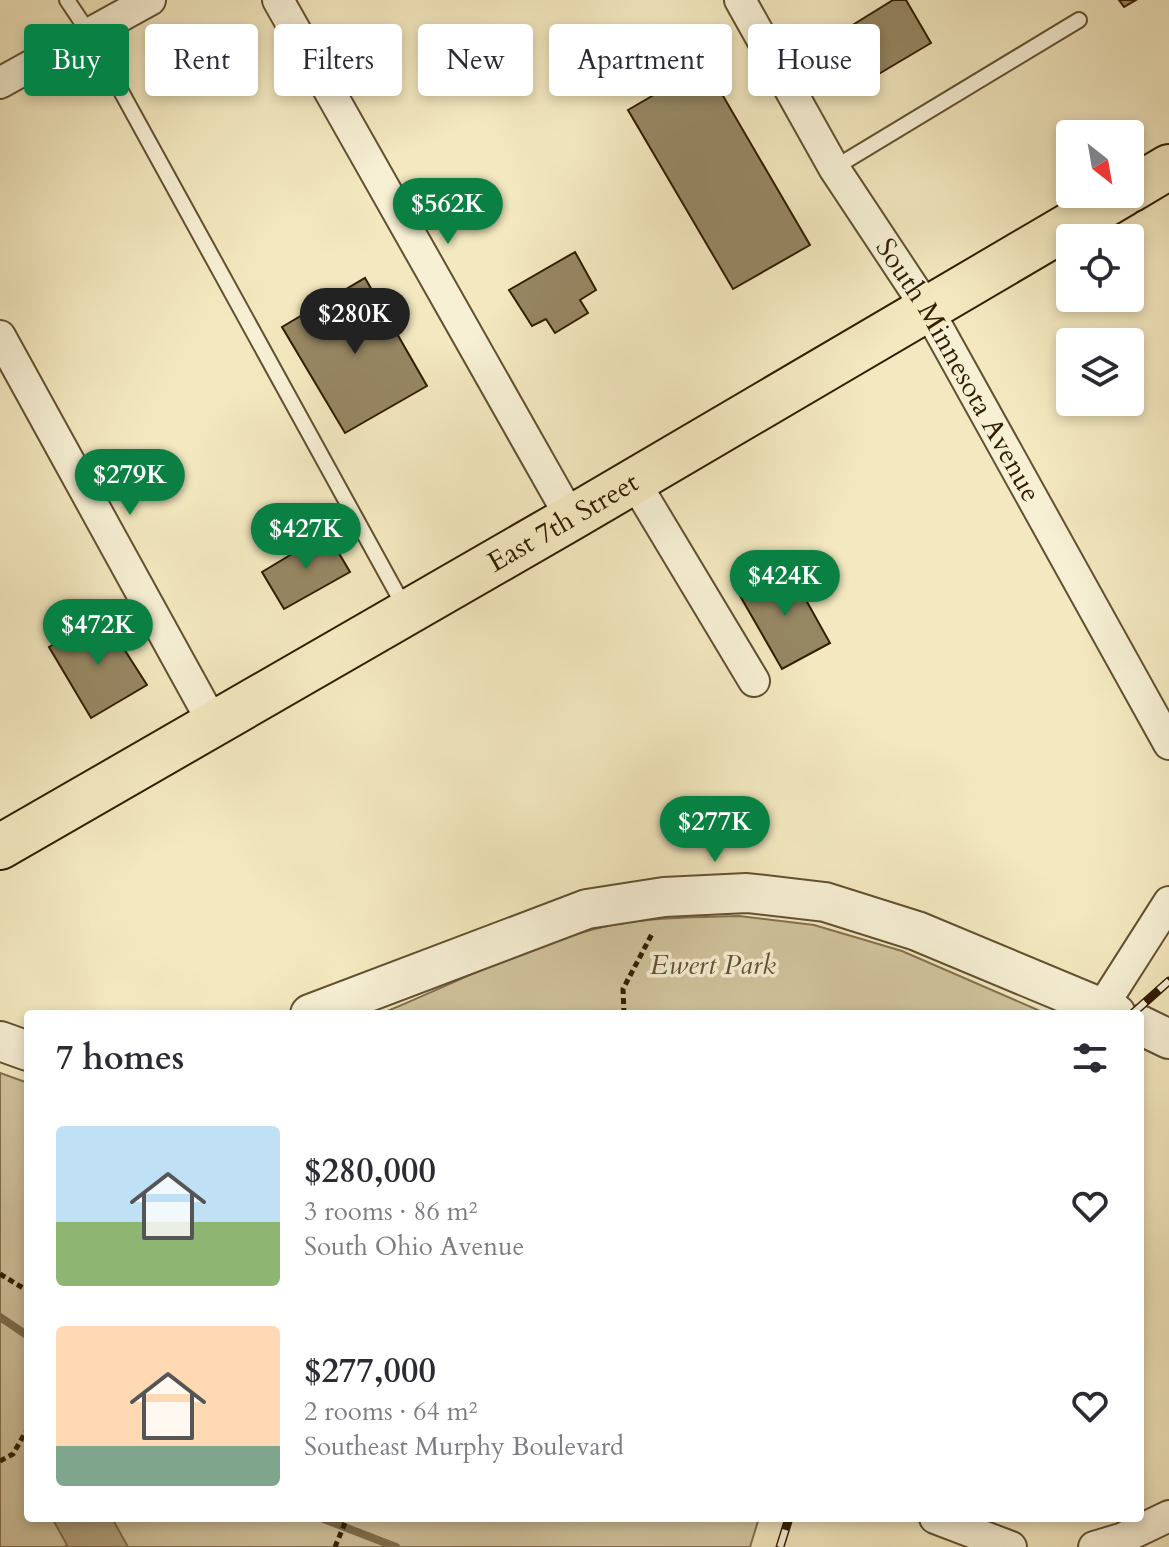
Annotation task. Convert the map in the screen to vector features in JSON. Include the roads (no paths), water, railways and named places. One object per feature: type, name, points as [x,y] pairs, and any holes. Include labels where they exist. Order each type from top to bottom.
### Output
[{"type":"main road","points":[[1144,182],[1169,167]]},
{"type":"main road","name":"East 7th Street","points":[[0,847],[571,518],[1099,208]]},
{"type":"street","points":[[106,24],[150,0]]},
{"type":"street","points":[[278,0],[571,518]]},
{"type":"street","name":"South Minnesota Avenue","points":[[740,0],[834,168],[928,310],[1169,744]]},
{"type":"street","points":[[0,83],[24,70]]},
{"type":"street","points":[[0,336],[213,723]]},
{"type":"street","points":[[634,481],[754,681]]},
{"type":"street","points":[[321,1010],[587,909],[664,897],[747,893],[825,902],[917,931],[1109,1010],[1169,902]]},
{"type":"street","points":[[1144,1027],[1169,1039]]},
{"type":"street","points":[[0,1041],[24,1050]]},
{"type":"street","points":[[1094,1547],[1121,1539],[1169,1516]]},
{"type":"street","points":[[945,1522],[1011,1547]]},
{"type":"lane","points":[[67,0],[83,24]]},
{"type":"lane","points":[[834,168],[1079,20]]},
{"type":"lane","points":[[124,96],[407,612]]},
{"type":"waterway","points":[[0,1317],[24,1333]]},
{"type":"waterway","points":[[331,1522],[396,1547]]},
{"type":"railway","points":[[1136,1010],[1169,981]]},
{"type":"railway","points":[[780,1547],[788,1522]]},
{"type":"park label","name":"Ewert Park","points":[[713,965]]}]
